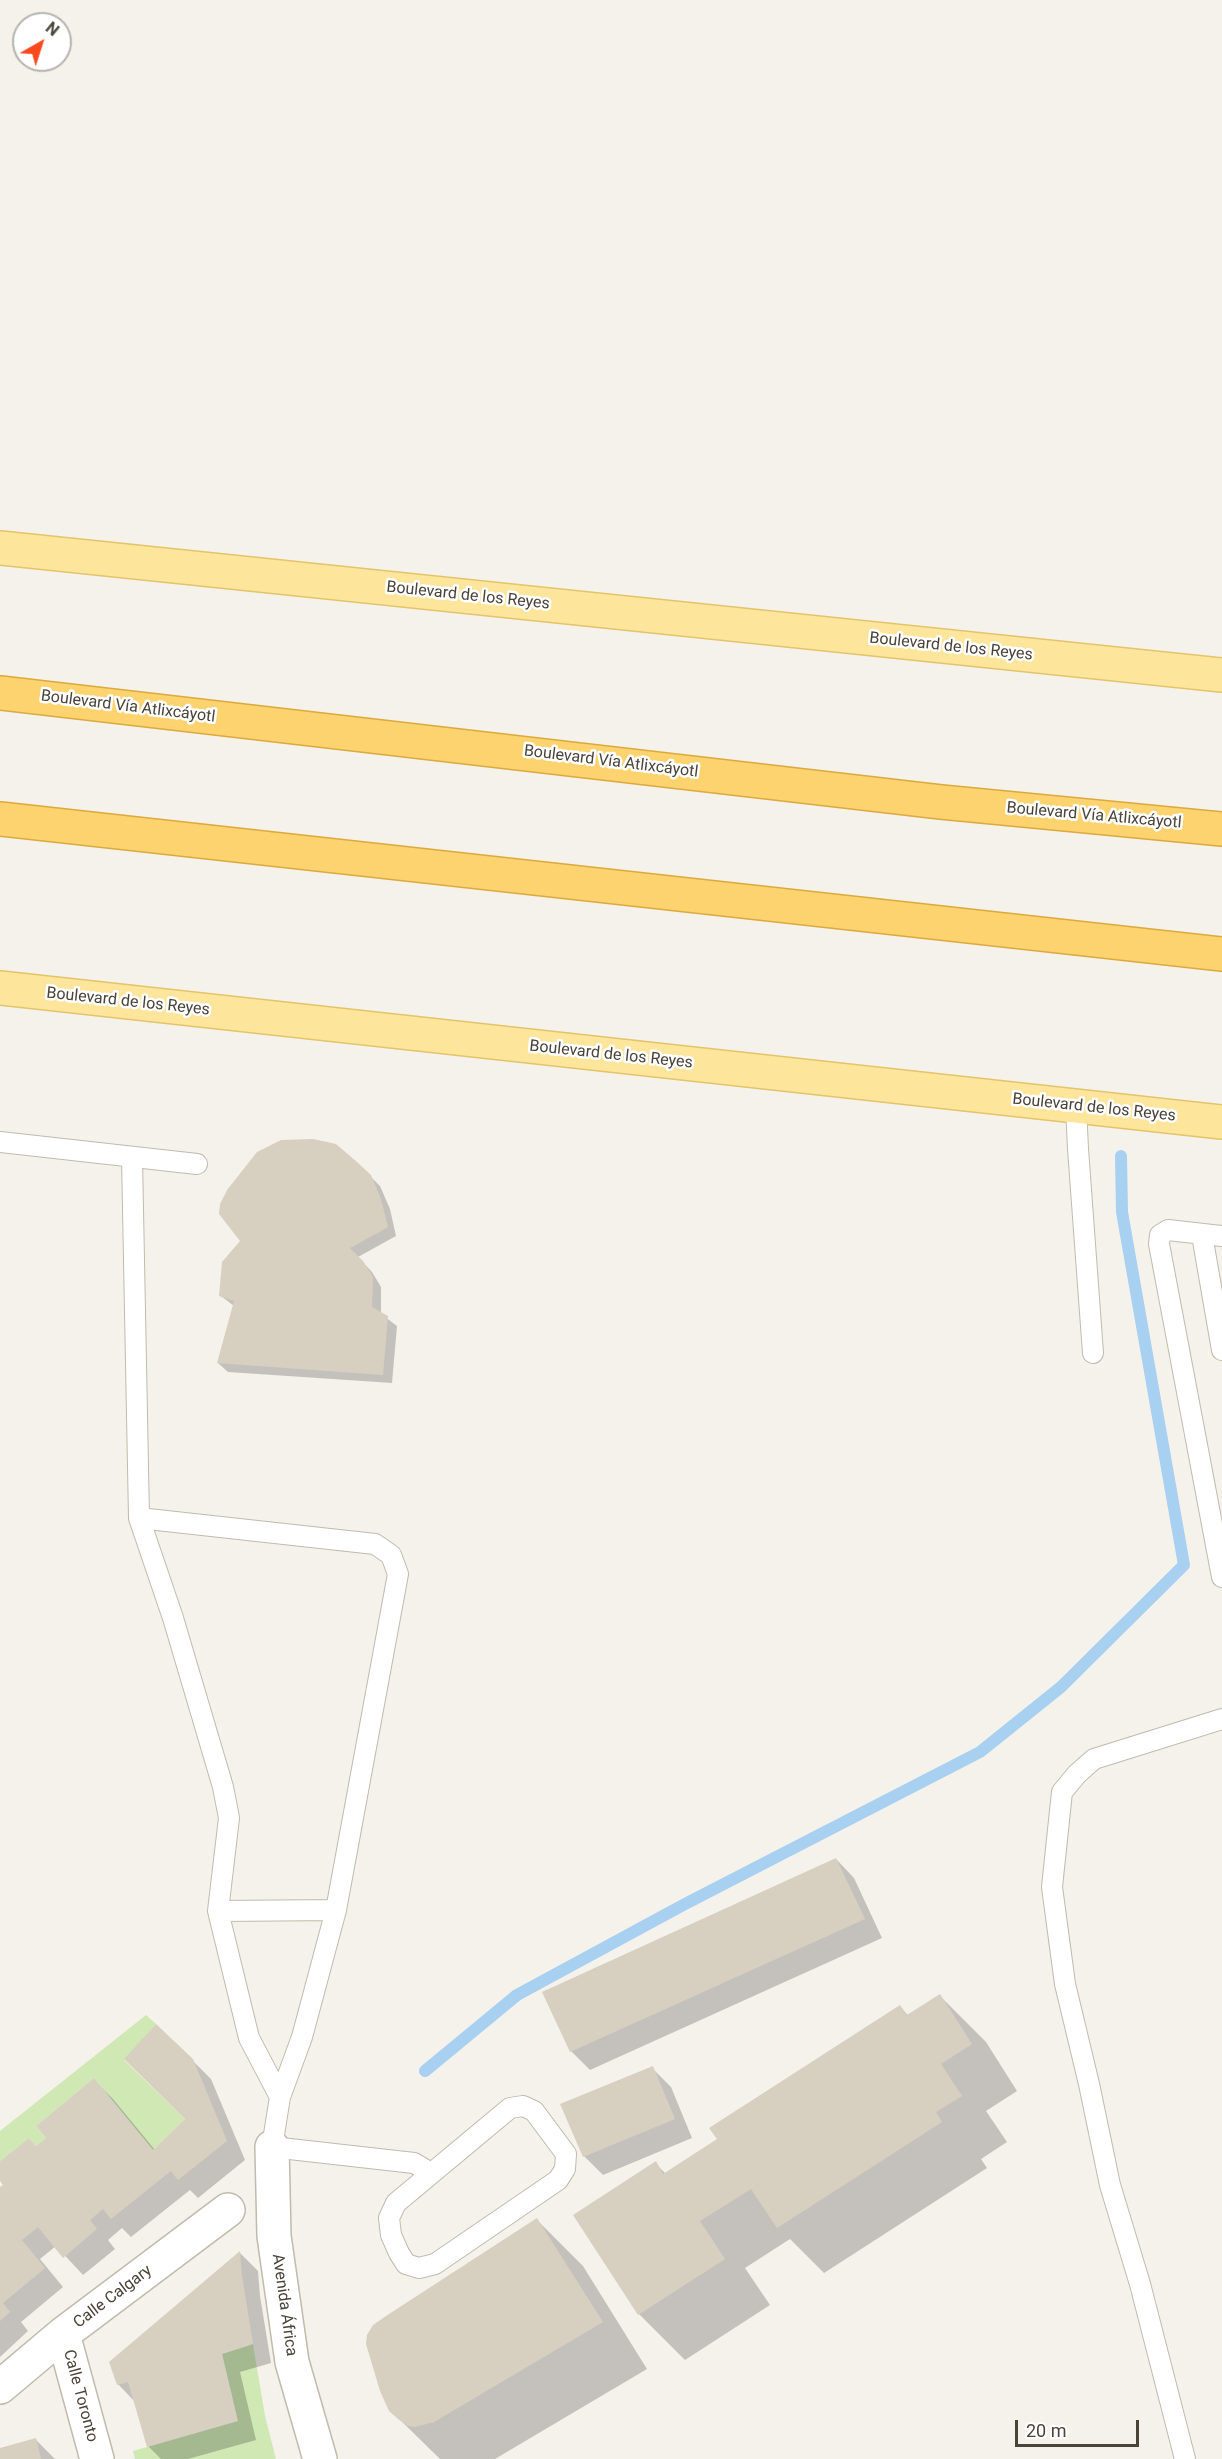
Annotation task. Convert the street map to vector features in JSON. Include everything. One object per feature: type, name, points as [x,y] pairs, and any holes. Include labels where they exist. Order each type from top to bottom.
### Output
[{"type":"highway","name":"Boulevard Vía Atlixcáyotl","points":[[0,693],[941,802],[1222,829]]},
{"type":"highway","points":[[0,819],[1222,954]]},
{"type":"main road","name":"Boulevard de los Reyes","points":[[0,548],[1222,675]]},
{"type":"main road","name":"Boulevard de los Reyes","points":[[0,988],[1222,1122]]},
{"type":"street","name":"Avenida África","points":[[272,2146],[274,2236],[292,2362],[320,2459]]},
{"type":"street","name":"Calle Calgary","points":[[0,2386],[63,2334],[228,2210]]},
{"type":"street","name":"Calle Toronto","points":[[63,2334],[97,2459]]},
{"type":"lane","points":[[1077,1106],[1093,1353]]},
{"type":"lane","points":[[0,1142],[197,1164]]},
{"type":"lane","points":[[132,1157],[139,1518],[173,1618],[223,1787],[229,1818],[218,1911],[249,2038],[280,2097]]},
{"type":"lane","points":[[1222,1236],[1168,1230],[1160,1235],[1159,1244],[1222,1571]]},
{"type":"lane","points":[[1202,1235],[1222,1350]]},
{"type":"lane","points":[[139,1518],[375,1544],[391,1555],[398,1574],[336,1911],[302,2037],[280,2097],[272,2146],[414,2163],[431,2173]]},
{"type":"lane","points":[[1185,2459],[1140,2284],[1110,2185],[1065,1984],[1052,1887],[1062,1792],[1077,1774],[1094,1759],[1222,1719]]},
{"type":"lane","points":[[218,1911],[336,1911]]},
{"type":"lane","points":[[523,2106],[534,2111],[566,2154],[565,2169],[558,2180],[435,2264],[419,2268],[406,2264],[399,2253],[391,2235],[389,2218],[396,2203],[431,2173],[510,2108],[523,2106]]},
{"type":"green space","points":[[146,2015],[156,2024],[124,2060],[185,2119],[153,2150],[94,2078],[36,2126],[46,2138],[36,2146],[29,2138],[0,2161],[0,2131]]},
{"type":"green space","points":[[253,2344],[265,2416],[276,2459],[135,2459],[133,2451],[237,2421],[222,2354]]},
{"type":"building","points":[[313,1139],[336,1144],[357,1162],[371,1175],[381,1199],[388,1227],[350,1248],[363,1261],[373,1277],[372,1307],[388,1316],[383,1375],[217,1363],[234,1301],[219,1296],[222,1262],[240,1241],[219,1214],[220,1204],[227,1190],[257,1152],[281,1140]]},
{"type":"building","points":[[836,1858],[865,1919],[570,2052],[542,1992]]},
{"type":"building","points":[[940,1994],[972,2044],[941,2064],[962,2096],[936,2112],[942,2122],[777,2228],[751,2189],[700,2221],[725,2259],[638,2315],[573,2215],[656,2161],[663,2174],[717,2139],[709,2128],[900,2005],[907,2015]]},
{"type":"building","points":[[156,2024],[193,2059],[227,2141],[178,2180],[171,2171],[111,2219],[103,2209],[90,2220],[97,2229],[63,2258],[38,2227],[22,2240],[45,2268],[3,2303],[10,2312],[0,2321],[0,2187],[3,2185],[0,2181],[0,2161],[29,2138],[36,2146],[46,2138],[36,2126],[94,2078],[153,2150],[185,2119],[124,2059]]},
{"type":"building","points":[[653,2066],[675,2119],[583,2157],[560,2104]]},
{"type":"building","points":[[537,2218],[603,2322],[434,2422],[415,2427],[408,2426],[389,2411],[380,2391],[366,2344],[367,2335],[373,2325]]},
{"type":"building","points":[[240,2251],[253,2344],[222,2354],[238,2421],[147,2447],[128,2382],[117,2385],[109,2362]]},
{"type":"building","points":[[36,2438],[41,2459],[0,2459],[0,2448]]},
{"type":"waterway","points":[[425,2071],[517,1995],[685,1904],[980,1752],[1061,1687],[1184,1565],[1122,1212],[1121,1156]]}]
